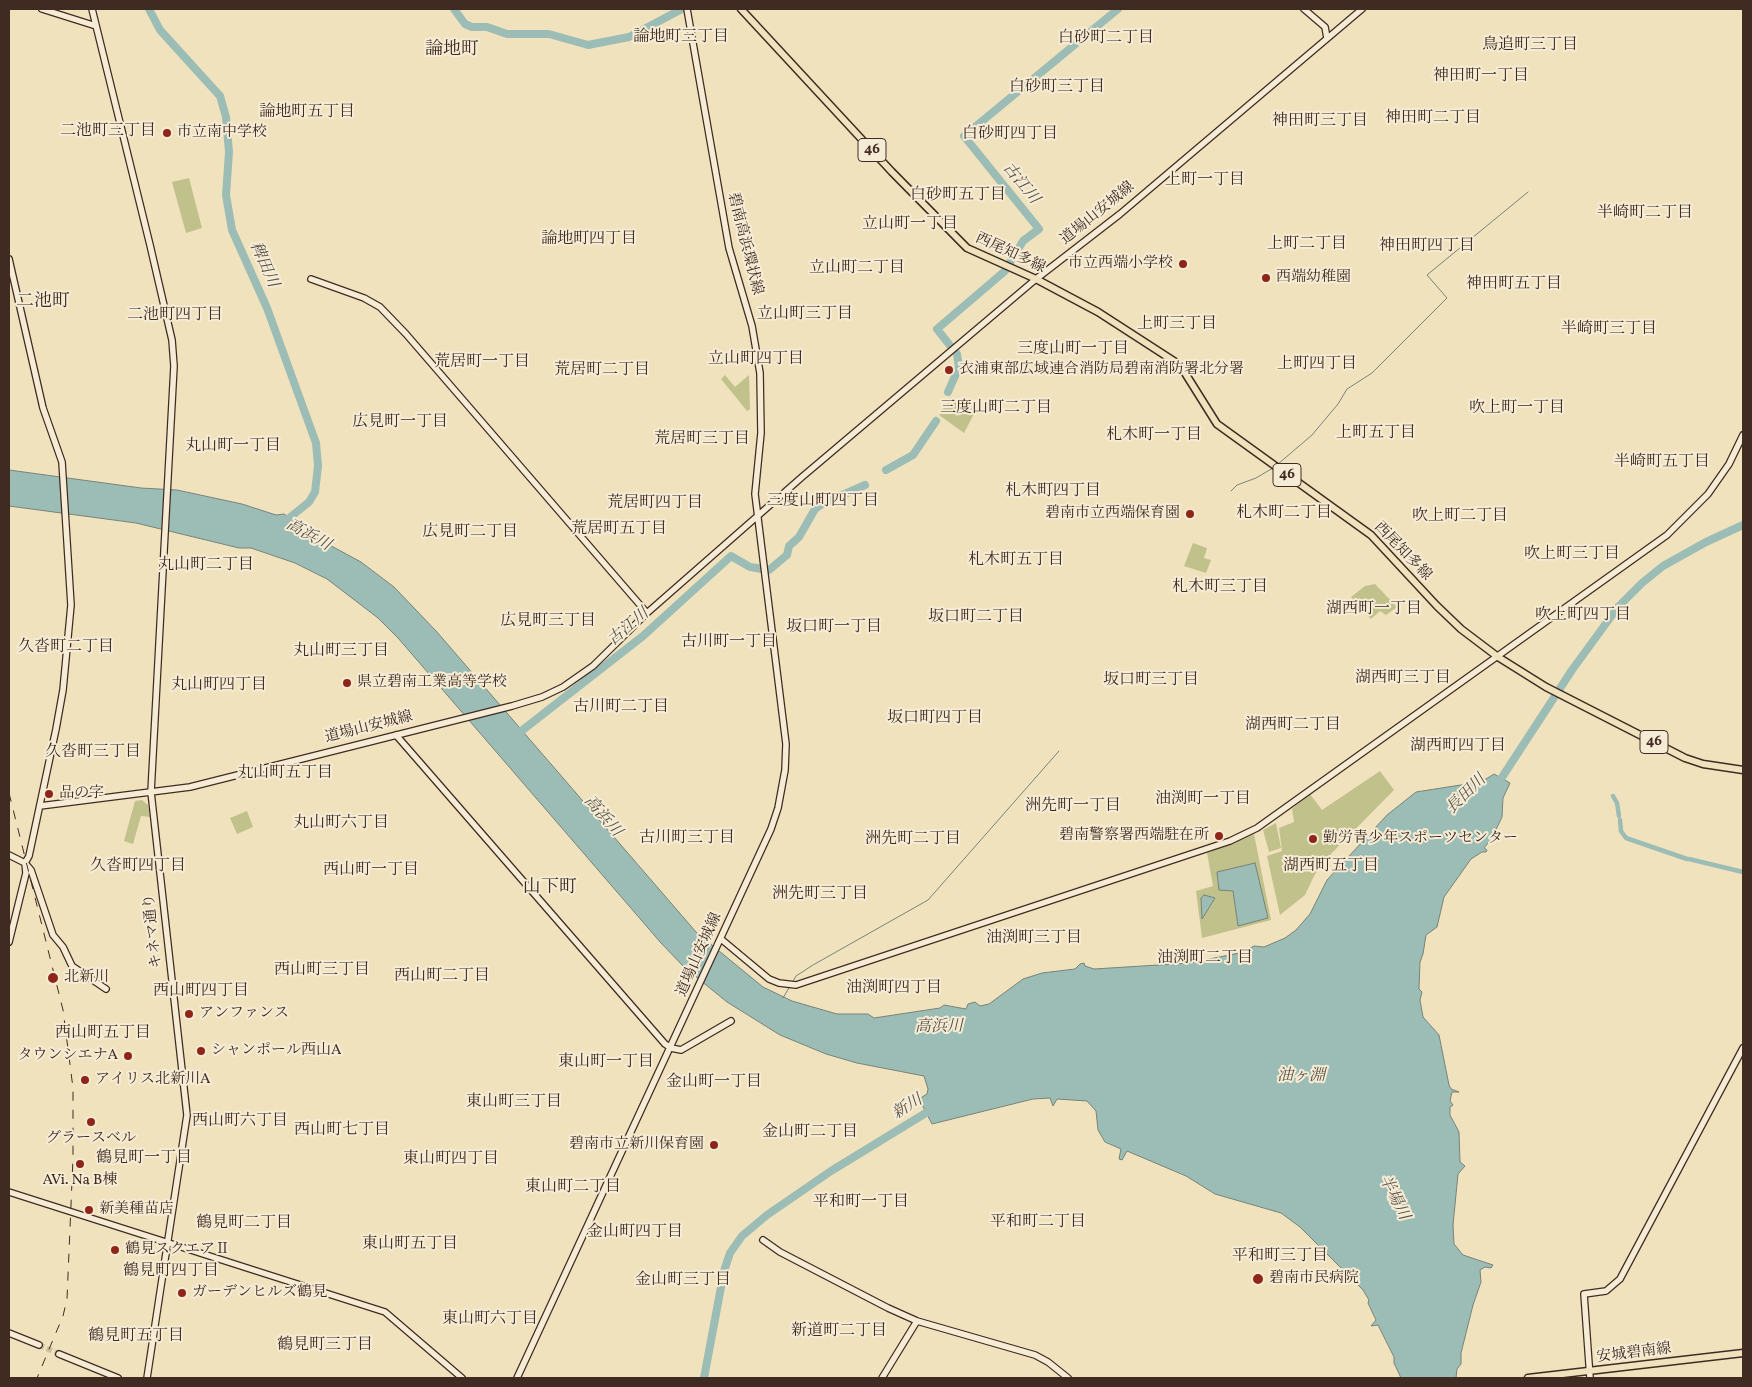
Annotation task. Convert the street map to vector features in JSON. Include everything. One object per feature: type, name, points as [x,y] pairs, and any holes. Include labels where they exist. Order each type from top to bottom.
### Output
[{"type":"main road","name":"西尾知多線","points":[[741,9],[966,248],[1024,273],[1098,312],[1180,365],[1217,424],[1376,539],[1437,606],[1498,657],[1546,688],[1690,760],[1743,770]]},
{"type":"main road","name":"安城碧南線","points":[[1528,1378],[1590,1375],[1743,1353]]},
{"type":"street","points":[[42,9],[96,26]]},
{"type":"street","name":"キネマ通り","points":[[92,9],[172,340],[174,381],[151,792],[187,1115],[147,1378]]},
{"type":"street","name":"碧南高浜環状線","points":[[686,9],[729,248],[752,326],[758,357],[761,414],[756,474],[757,515]]},
{"type":"street","points":[[1304,9],[1325,27],[1327,38]]},
{"type":"street","name":"道場山安城線","points":[[40,806],[213,782],[512,706],[542,697],[563,687],[593,666],[647,613],[757,515],[1036,279],[1120,214],[1362,9]]},
{"type":"street","points":[[9,259],[43,408],[63,467],[71,605],[63,690],[40,806],[29,856],[25,863],[26,873],[9,942]]},
{"type":"street","points":[[311,279],[364,298],[380,307],[412,341],[647,613]]},
{"type":"street","points":[[719,942],[769,979],[796,985],[1230,841],[1266,823],[1656,543],[1702,502],[1722,475],[1743,435]]},
{"type":"street","name":"道場山安城線","points":[[517,1378],[671,1048],[771,828],[778,808],[785,770],[786,744],[757,515]]},
{"type":"street","points":[[396,735],[596,967],[671,1048],[681,1050],[731,1021]]},
{"type":"street","points":[[9,855],[25,863],[31,870],[53,935],[63,948],[72,966],[106,989]]},
{"type":"street","points":[[1590,1375],[1584,1294],[1606,1291],[1620,1279],[1743,1048]]},
{"type":"street","points":[[9,1192],[385,1312],[462,1378]]},
{"type":"street","points":[[763,1240],[809,1267],[917,1321],[1035,1355],[1048,1362],[1068,1378]]},
{"type":"street","points":[[882,1378],[917,1321]]},
{"type":"street","points":[[9,1333],[39,1345]]},
{"type":"street","points":[[59,1354],[118,1378]]},
{"type":"green space","points":[[189,178],[202,228],[186,233],[172,182]]},
{"type":"green space","points":[[725,375],[735,387],[749,375],[750,409],[747,411],[721,379]]},
{"type":"green space","points":[[950,398],[976,410],[964,433],[939,415]]},
{"type":"green space","points":[[1193,543],[1207,548],[1204,558],[1211,560],[1206,573],[1184,566]]},
{"type":"green space","points":[[1375,584],[1397,607],[1386,615],[1380,611],[1371,619],[1351,597],[1365,586]]},
{"type":"green space","name":"勤労青少年スポーツセンター","points":[[1380,771],[1394,790],[1324,861],[1305,895],[1280,915],[1267,856],[1282,851],[1279,828],[1294,822],[1292,809],[1310,794],[1322,810]]},
{"type":"green space","points":[[142,800],[148,805],[150,817],[141,816],[133,844],[124,841],[135,801]]},
{"type":"green space","points":[[247,811],[253,827],[237,834],[230,818]]},
{"type":"green space","points":[[1276,823],[1281,848],[1269,852],[1263,830]]},
{"type":"green space","points":[[1254,834],[1271,920],[1202,938],[1196,891],[1213,886],[1207,853]]},
{"type":"water","name":"油ヶ淵","points":[[9,470],[141,488],[177,490],[242,504],[276,515],[284,514],[298,523],[298,528],[361,562],[394,587],[437,632],[696,932],[763,987],[792,1001],[837,1014],[868,1014],[874,1018],[940,1008],[944,1005],[966,1009],[968,1004],[975,1002],[980,1006],[989,1004],[1023,979],[1042,973],[1075,969],[1084,963],[1085,966],[1094,969],[1190,963],[1244,952],[1254,946],[1264,947],[1285,938],[1296,930],[1310,914],[1327,880],[1387,815],[1416,792],[1467,784],[1471,780],[1486,779],[1494,774],[1510,783],[1503,798],[1502,817],[1492,838],[1484,848],[1487,850],[1486,852],[1482,852],[1471,859],[1444,897],[1437,927],[1426,935],[1420,962],[1419,989],[1422,992],[1420,1000],[1423,1017],[1439,1035],[1449,1085],[1451,1089],[1459,1092],[1452,1092],[1450,1101],[1453,1105],[1450,1107],[1450,1115],[1459,1132],[1460,1162],[1465,1166],[1458,1174],[1453,1225],[1454,1244],[1463,1255],[1493,1265],[1491,1268],[1485,1267],[1480,1270],[1481,1282],[1473,1305],[1461,1353],[1461,1364],[1457,1369],[1456,1378],[1401,1378],[1394,1363],[1394,1357],[1378,1325],[1371,1326],[1376,1320],[1368,1303],[1369,1300],[1363,1290],[1300,1227],[1281,1213],[1215,1194],[1186,1176],[1127,1151],[1122,1160],[1119,1159],[1121,1149],[1105,1142],[1098,1130],[1096,1111],[1087,1101],[1057,1099],[1053,1106],[1050,1098],[1033,1099],[932,1124],[919,1099],[927,1094],[928,1089],[924,1076],[857,1063],[826,1054],[780,1035],[727,1002],[684,967],[661,943],[398,638],[378,618],[327,579],[295,563],[251,548],[239,548],[136,523],[9,506]]},
{"type":"water","points":[[1255,863],[1268,918],[1238,926],[1233,891],[1219,890],[1217,872]]},
{"type":"water","points":[[1204,895],[1215,898],[1202,919],[1201,898]]},
{"type":"waterway","name":"稗田川","points":[[149,9],[160,30],[220,96],[226,117],[229,152],[226,195],[232,230],[267,308],[316,443],[318,466],[315,492],[309,502],[283,523]]},
{"type":"waterway","points":[[454,9],[465,24],[472,27],[487,27],[507,34],[549,34],[588,45],[629,37],[682,9]]},
{"type":"waterway","name":"古江川","points":[[952,348],[937,329],[1005,271],[1023,241],[1039,229],[964,136],[1118,9]]},
{"type":"waterway","points":[[1278,464],[1312,435],[1338,404],[1347,389],[1372,373],[1447,298],[1427,275],[1528,192]]},
{"type":"waterway","name":"古江川","points":[[948,392],[959,367],[957,354]]},
{"type":"waterway","name":"古江川","points":[[886,470],[913,455],[936,421]]},
{"type":"waterway","points":[[1231,491],[1237,485],[1256,478],[1273,468]]},
{"type":"waterway","name":"古江川","points":[[769,570],[787,555],[789,546],[799,537],[815,509],[865,485]]},
{"type":"waterway","name":"長田川","points":[[1497,785],[1572,670],[1618,607],[1642,583],[1663,566],[1706,542],[1743,525]]},
{"type":"waterway","name":"古江川","points":[[515,736],[643,636],[731,556],[750,567],[762,569]]},
{"type":"waterway","points":[[792,983],[796,976],[813,965],[928,900],[1059,751]]},
{"type":"waterway","points":[[1613,796],[1617,803],[1619,816]]},
{"type":"waterway","points":[[1620,820],[1621,831],[1626,838],[1687,859]]},
{"type":"waterway","points":[[1689,859],[1743,872]]},
{"type":"waterway","points":[[783,998],[790,986]]},
{"type":"waterway","name":"新川","points":[[704,1378],[724,1271],[730,1253],[742,1236],[767,1215],[831,1171],[934,1108]]},
{"type":"tunnel","points":[[39,1345],[59,1354]]},
{"type":"railway","points":[[9,793],[63,1010],[73,1088],[73,1158],[67,1299],[63,1316],[37,1378]]},
{"type":"place","name":"市立南中学校","points":[[167,133]]},
{"type":"place","name":"市立西端小学校","points":[[1183,264]]},
{"type":"place","name":"西端幼稚園","points":[[1266,278]]},
{"type":"place","name":"衣浦東部広域連合消防局碧南消防署北分署","points":[[949,370]]},
{"type":"place","name":"碧南市立西端保育園","points":[[1190,514]]},
{"type":"place","name":"県立碧南工業高等学校","points":[[347,683]]},
{"type":"place","name":"品の字","points":[[49,794]]},
{"type":"place","name":"碧南警察署西端駐在所","points":[[1219,836]]},
{"type":"place","name":"勤労青少年スポーツセンター","points":[[1313,839]]},
{"type":"place","name":"北新川","points":[[53,978]]},
{"type":"place","name":"アンファンス","points":[[189,1014]]},
{"type":"place","name":"シャンポール西山A","points":[[201,1051]]},
{"type":"place","name":"タウンシエナA","points":[[128,1056]]},
{"type":"place","name":"アイリス北新川A","points":[[85,1080]]},
{"type":"place","name":"グラースベル","points":[[91,1122]]},
{"type":"place","name":"碧南市立新川保育園","points":[[714,1145]]},
{"type":"place","name":"AVi. Na B棟","points":[[80,1164]]},
{"type":"place","name":"新美種苗店","points":[[89,1210]]},
{"type":"place","name":"鶴見スクエアⅡ","points":[[115,1250]]},
{"type":"place","name":"碧南市民病院","points":[[1258,1279]]},
{"type":"place","name":"ガーデンヒルズ鶴見","points":[[182,1293]]},
{"type":"district","name":"論地町三丁目","points":[[681,38]]},
{"type":"district","name":"白砂町二丁目","points":[[1106,39]]},
{"type":"district","name":"鳥追町三丁目","points":[[1530,46]]},
{"type":"district","name":"論地町","points":[[452,51]]},
{"type":"district","name":"神田町一丁目","points":[[1481,77]]},
{"type":"district","name":"白砂町三丁目","points":[[1057,88]]},
{"type":"district","name":"論地町五丁目","points":[[307,113]]},
{"type":"district","name":"神田町二丁目","points":[[1433,119]]},
{"type":"district","name":"神田町三丁目","points":[[1320,122]]},
{"type":"district","name":"二池町三丁目","points":[[108,132]]},
{"type":"district","name":"白砂町四丁目","points":[[1010,135]]},
{"type":"district","name":"上町一丁目","points":[[1205,181]]},
{"type":"district","name":"白砂町五丁目","points":[[958,196]]},
{"type":"district","name":"半崎町二丁目","points":[[1645,214]]},
{"type":"district","name":"立山町一丁目","points":[[910,225]]},
{"type":"district","name":"論地町四丁目","points":[[589,240]]},
{"type":"district","name":"上町二丁目","points":[[1307,245]]},
{"type":"district","name":"神田町四丁目","points":[[1427,247]]},
{"type":"district","name":"立山町二丁目","points":[[857,269]]},
{"type":"district","name":"神田町五丁目","points":[[1514,285]]},
{"type":"district","name":"二池町","points":[[43,303]]},
{"type":"district","name":"立山町三丁目","points":[[805,315]]},
{"type":"district","name":"二池町四丁目","points":[[175,316]]},
{"type":"district","name":"上町三丁目","points":[[1177,325]]},
{"type":"district","name":"半崎町三丁目","points":[[1609,330]]},
{"type":"district","name":"三度山町一丁目","points":[[1073,350]]},
{"type":"district","name":"立山町四丁目","points":[[756,360]]},
{"type":"district","name":"荒居町一丁目","points":[[482,363]]},
{"type":"district","name":"上町四丁目","points":[[1317,365]]},
{"type":"district","name":"荒居町二丁目","points":[[602,371]]},
{"type":"district","name":"三度山町二丁目","points":[[996,409]]},
{"type":"district","name":"吹上町一丁目","points":[[1517,409]]},
{"type":"district","name":"広見町一丁目","points":[[400,423]]},
{"type":"district","name":"上町五丁目","points":[[1376,434]]},
{"type":"district","name":"札木町一丁目","points":[[1154,436]]},
{"type":"district","name":"荒居町三丁目","points":[[702,440]]},
{"type":"district","name":"丸山町一丁目","points":[[233,447]]},
{"type":"district","name":"半崎町五丁目","points":[[1662,463]]},
{"type":"district","name":"札木町四丁目","points":[[1053,492]]},
{"type":"district","name":"三度山町四丁目","points":[[823,502]]},
{"type":"district","name":"荒居町四丁目","points":[[655,504]]},
{"type":"district","name":"札木町二丁目","points":[[1284,514]]},
{"type":"district","name":"吹上町二丁目","points":[[1460,517]]},
{"type":"district","name":"荒居町五丁目","points":[[619,530]]},
{"type":"district","name":"広見町二丁目","points":[[470,533]]},
{"type":"district","name":"吹上町三丁目","points":[[1572,555]]},
{"type":"district","name":"札木町五丁目","points":[[1016,561]]},
{"type":"district","name":"丸山町二丁目","points":[[206,566]]},
{"type":"district","name":"札木町三丁目","points":[[1220,588]]},
{"type":"district","name":"湖西町一丁目","points":[[1374,610]]},
{"type":"district","name":"吹上町四丁目","points":[[1583,616]]},
{"type":"district","name":"坂口町二丁目","points":[[976,618]]},
{"type":"district","name":"広見町三丁目","points":[[548,622]]},
{"type":"district","name":"坂口町一丁目","points":[[834,628]]},
{"type":"district","name":"古川町一丁目","points":[[729,643]]},
{"type":"district","name":"久沓町二丁目","points":[[66,648]]},
{"type":"district","name":"丸山町三丁目","points":[[341,652]]},
{"type":"district","name":"湖西町三丁目","points":[[1403,679]]},
{"type":"district","name":"坂口町三丁目","points":[[1151,681]]},
{"type":"district","name":"丸山町四丁目","points":[[219,686]]},
{"type":"district","name":"古川町二丁目","points":[[621,708]]},
{"type":"district","name":"坂口町四丁目","points":[[935,719]]},
{"type":"district","name":"湖西町二丁目","points":[[1293,726]]},
{"type":"district","name":"湖西町四丁目","points":[[1458,747]]},
{"type":"district","name":"久沓町三丁目","points":[[93,753]]},
{"type":"district","name":"丸山町五丁目","points":[[285,774]]},
{"type":"district","name":"油渕町一丁目","points":[[1203,800]]},
{"type":"district","name":"洲先町一丁目","points":[[1073,807]]},
{"type":"district","name":"丸山町六丁目","points":[[341,824]]},
{"type":"district","name":"古川町三丁目","points":[[687,839]]},
{"type":"district","name":"洲先町二丁目","points":[[913,840]]},
{"type":"district","name":"久沓町四丁目","points":[[138,867]]},
{"type":"district","name":"湖西町五丁目","points":[[1331,867]]},
{"type":"district","name":"西山町一丁目","points":[[371,871]]},
{"type":"district","name":"山下町","points":[[550,889]]},
{"type":"district","name":"洲先町三丁目","points":[[820,895]]},
{"type":"district","name":"油渕町三丁目","points":[[1034,939]]},
{"type":"district","name":"油渕町二丁目","points":[[1205,959]]},
{"type":"district","name":"西山町三丁目","points":[[322,971]]},
{"type":"district","name":"西山町二丁目","points":[[442,977]]},
{"type":"district","name":"油渕町四丁目","points":[[894,989]]},
{"type":"district","name":"西山町四丁目","points":[[201,992]]},
{"type":"district","name":"西山町五丁目","points":[[103,1034]]},
{"type":"district","name":"東山町一丁目","points":[[606,1063]]},
{"type":"district","name":"金山町一丁目","points":[[714,1083]]},
{"type":"district","name":"東山町三丁目","points":[[514,1103]]},
{"type":"district","name":"西山町六丁目","points":[[240,1122]]},
{"type":"district","name":"西山町七丁目","points":[[342,1131]]},
{"type":"district","name":"金山町二丁目","points":[[810,1133]]},
{"type":"district","name":"鶴見町一丁目","points":[[144,1159]]},
{"type":"district","name":"東山町四丁目","points":[[451,1160]]},
{"type":"district","name":"東山町二丁目","points":[[573,1188]]},
{"type":"district","name":"平和町一丁目","points":[[861,1203]]},
{"type":"district","name":"平和町二丁目","points":[[1038,1223]]},
{"type":"district","name":"鶴見町二丁目","points":[[244,1224]]},
{"type":"district","name":"金山町四丁目","points":[[635,1233]]},
{"type":"district","name":"東山町五丁目","points":[[410,1245]]},
{"type":"district","name":"平和町三丁目","points":[[1280,1257]]},
{"type":"district","name":"鶴見町四丁目","points":[[171,1272]]},
{"type":"district","name":"金山町三丁目","points":[[683,1281]]},
{"type":"district","name":"東山町六丁目","points":[[490,1320]]},
{"type":"district","name":"新道町二丁目","points":[[839,1332]]},
{"type":"district","name":"鶴見町五丁目","points":[[136,1337]]},
{"type":"district","name":"鶴見町三丁目","points":[[325,1346]]},
{"type":"water label","name":"高浜川","points":[[308,536]]},
{"type":"water label","name":"高浜川","points":[[602,817]]},
{"type":"water label","name":"高浜川","points":[[939,1028]]},
{"type":"water label","name":"半場川","points":[[1393,1198]]}]
